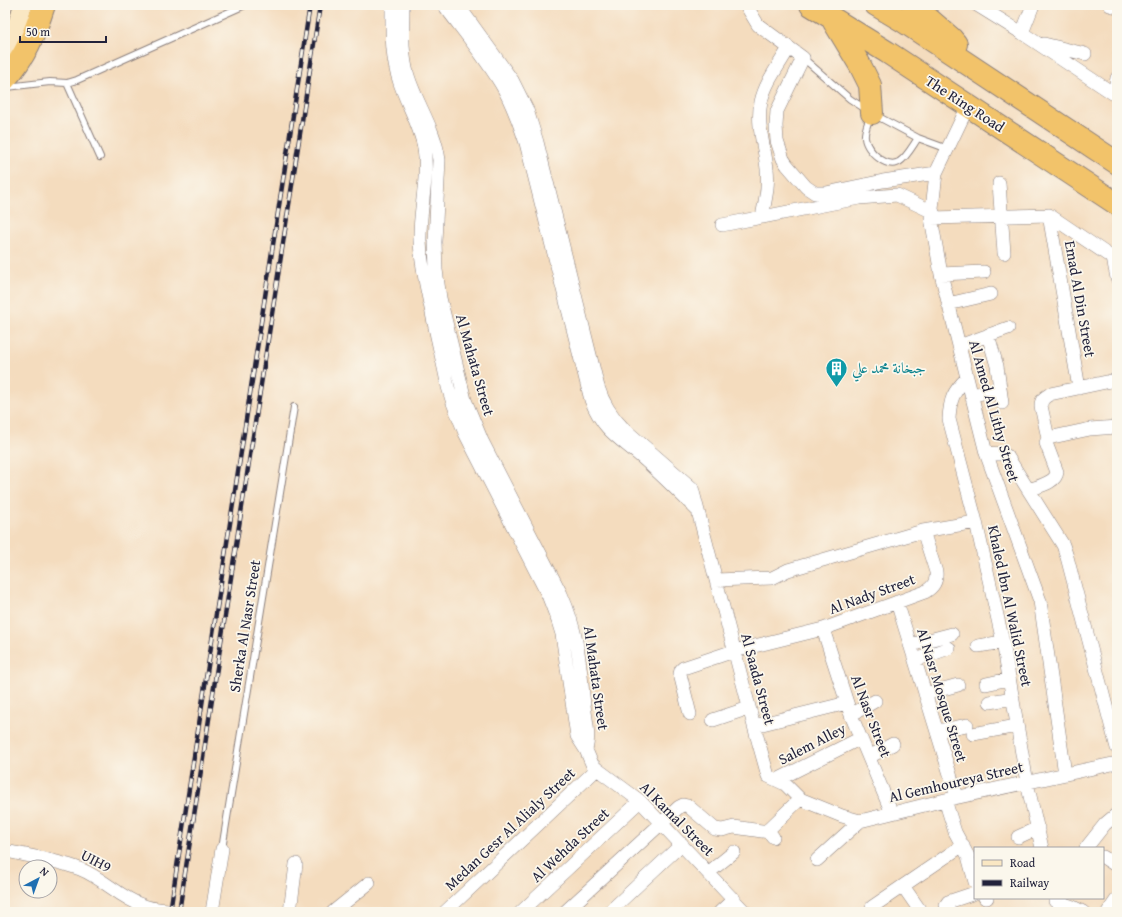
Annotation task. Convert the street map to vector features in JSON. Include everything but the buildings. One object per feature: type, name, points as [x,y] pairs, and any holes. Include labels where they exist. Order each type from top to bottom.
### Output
[{"type":"highway","points":[[5,79],[27,50],[37,29],[44,5]]},
{"type":"highway","name":"The Ring Road","points":[[811,5],[831,16],[1117,204]]},
{"type":"highway","points":[[876,5],[903,21],[1117,163]]},
{"type":"highway","points":[[912,5],[951,38],[973,68]]},
{"type":"highway","points":[[831,16],[870,85],[872,113]]},
{"type":"main road","points":[[5,62],[23,5]]},
{"type":"street","name":"Al Mahata Street","points":[[392,5],[395,66],[424,147],[425,171],[420,226],[421,255],[425,284],[448,387],[465,433],[548,595],[558,621],[565,648],[577,736],[586,750]]},
{"type":"street","name":"Al Mahata Street","points":[[403,5],[402,38],[405,63],[412,88],[433,134],[437,147],[439,166],[435,242],[436,270],[440,298],[465,400],[476,428],[561,594],[572,620],[578,648],[588,735],[586,750]]},
{"type":"street","points":[[444,5],[494,73],[504,89],[520,125],[526,143],[589,394],[595,410],[612,433],[648,457]]},
{"type":"street","points":[[458,5],[512,80],[527,110],[537,142],[601,396],[605,405],[616,421],[699,512]]},
{"type":"street","points":[[746,5],[758,25],[803,58],[777,111],[776,126],[777,141],[783,159],[806,188],[815,192],[826,193],[936,173]]},
{"type":"street","points":[[977,5],[1116,95],[1117,78]]},
{"type":"street","points":[[1022,33],[1033,5]]},
{"type":"street","points":[[1110,5],[1117,8]]},
{"type":"street","points":[[1038,44],[1046,44],[1085,54]]},
{"type":"street","points":[[762,218],[768,185],[767,163],[760,135],[761,102],[766,87],[789,48]]},
{"type":"street","name":"Al Amed Al Lithy Street","points":[[968,106],[936,173],[932,215],[941,274],[986,452],[1040,601],[1065,774]]},
{"type":"street","points":[[767,163],[783,159]]},
{"type":"street","points":[[999,183],[1004,253]]},
{"type":"street","points":[[722,225],[859,198],[897,196],[932,215],[1049,215],[1115,259],[1117,278]]},
{"type":"street","name":"Emad Al Din Street","points":[[1049,215],[1079,388]]},
{"type":"street","points":[[941,274],[984,272]]},
{"type":"street","points":[[948,304],[991,294]]},
{"type":"street","points":[[959,346],[1008,328]]},
{"type":"street","points":[[988,335],[997,366],[1002,403]]},
{"type":"street","name":"Khaled Ibn Al Walid Street","points":[[967,378],[956,389],[949,403],[949,419],[976,522],[1003,642],[1027,782],[1042,847]]},
{"type":"street","points":[[1029,490],[1052,481],[1057,476],[1057,472],[1046,443],[1048,438],[1041,401],[1045,396],[1050,394],[1111,381]]},
{"type":"street","points":[[971,395],[1000,390]]},
{"type":"street","points":[[1048,438],[1090,429],[1117,427]]},
{"type":"street","points":[[986,452],[1003,454],[1007,456],[1063,545],[1117,748]]},
{"type":"street","name":"Al Saada Street","points":[[648,457],[692,488],[768,776],[771,779],[785,784],[800,799],[842,816],[860,821]]},
{"type":"street","points":[[716,580],[772,578],[788,570],[923,531],[976,522]]},
{"type":"street","name":"Al Nady Street","points":[[690,714],[680,674],[683,668],[734,651],[823,629],[930,589],[934,584],[936,572],[923,531]]},
{"type":"street","name":"Al Nasr Mosque Street","points":[[897,602],[937,731],[951,799],[955,832],[968,856],[974,878]]},
{"type":"street","name":"Al Nasr Street","points":[[823,629],[849,709],[892,813]]},
{"type":"street","points":[[910,645],[952,634]]},
{"type":"street","points":[[978,646],[1003,642]]},
{"type":"street","points":[[915,660],[949,648]]},
{"type":"street","points":[[986,684],[1010,679]]},
{"type":"street","points":[[925,694],[958,685]]},
{"type":"street","points":[[990,702],[1013,698]]},
{"type":"street","points":[[754,726],[849,709],[875,700]]},
{"type":"street","points":[[713,720],[749,708]]},
{"type":"street","points":[[937,731],[1017,726]]},
{"type":"street","name":"Salem Alley","points":[[777,780],[861,738]]},
{"type":"street","points":[[869,757],[893,744]]},
{"type":"street","name":"Al Kamal Street","points":[[586,750],[592,764],[640,800],[745,912]]},
{"type":"street","name":"Al Gemhoureya Street","points":[[817,860],[860,821],[951,799],[1117,763]]},
{"type":"street","name":"Medan Gesr Al Alialy Street","points":[[446,912],[597,769]]},
{"type":"street","points":[[565,912],[661,822],[683,805],[688,806],[715,828],[722,830],[734,827],[771,834],[771,826],[800,799]]},
{"type":"street","name":"Al Wehda Street","points":[[521,912],[640,800]]},
{"type":"street","points":[[1088,847],[1105,824],[1117,814]]},
{"type":"street","points":[[1018,837],[1038,828]]},
{"type":"street","points":[[609,912],[682,844]]},
{"type":"street","points":[[872,907],[963,845]]},
{"type":"street","points":[[212,912],[222,849]]},
{"type":"street","name":"UIH9","points":[[5,851],[80,869],[95,876],[132,901],[144,907],[168,910]]},
{"type":"street","points":[[708,872],[734,852]]},
{"type":"street","points":[[1104,859],[1117,866]]},
{"type":"street","points":[[290,912],[296,864]]},
{"type":"street","points":[[332,912],[369,883]]},
{"type":"street","points":[[903,886],[921,912]]},
{"type":"street","points":[[949,912],[946,905],[948,902],[974,893]]},
{"type":"street","points":[[1108,912],[1117,899]]},
{"type":"street","points":[[720,912],[734,900]]},
{"type":"street","points":[[1053,904],[1073,907],[1083,912]]},
{"type":"lane","points":[[5,87],[77,80],[245,5]]},
{"type":"lane","points":[[803,58],[850,99],[872,113],[918,138],[948,149]]},
{"type":"lane","points":[[67,82],[100,157]]},
{"type":"lane","points":[[872,113],[864,137],[866,145],[886,163],[894,164],[900,161],[918,138]]},
{"type":"lane","name":"Sherka Al Nasr Street","points":[[222,849],[294,407]]},
{"type":"railway","points":[[170,912],[310,5]]},
{"type":"railway","points":[[179,912],[320,5]]},
{"type":"place","name":"جبخانة محمد علي","points":[[837,388]]}]
